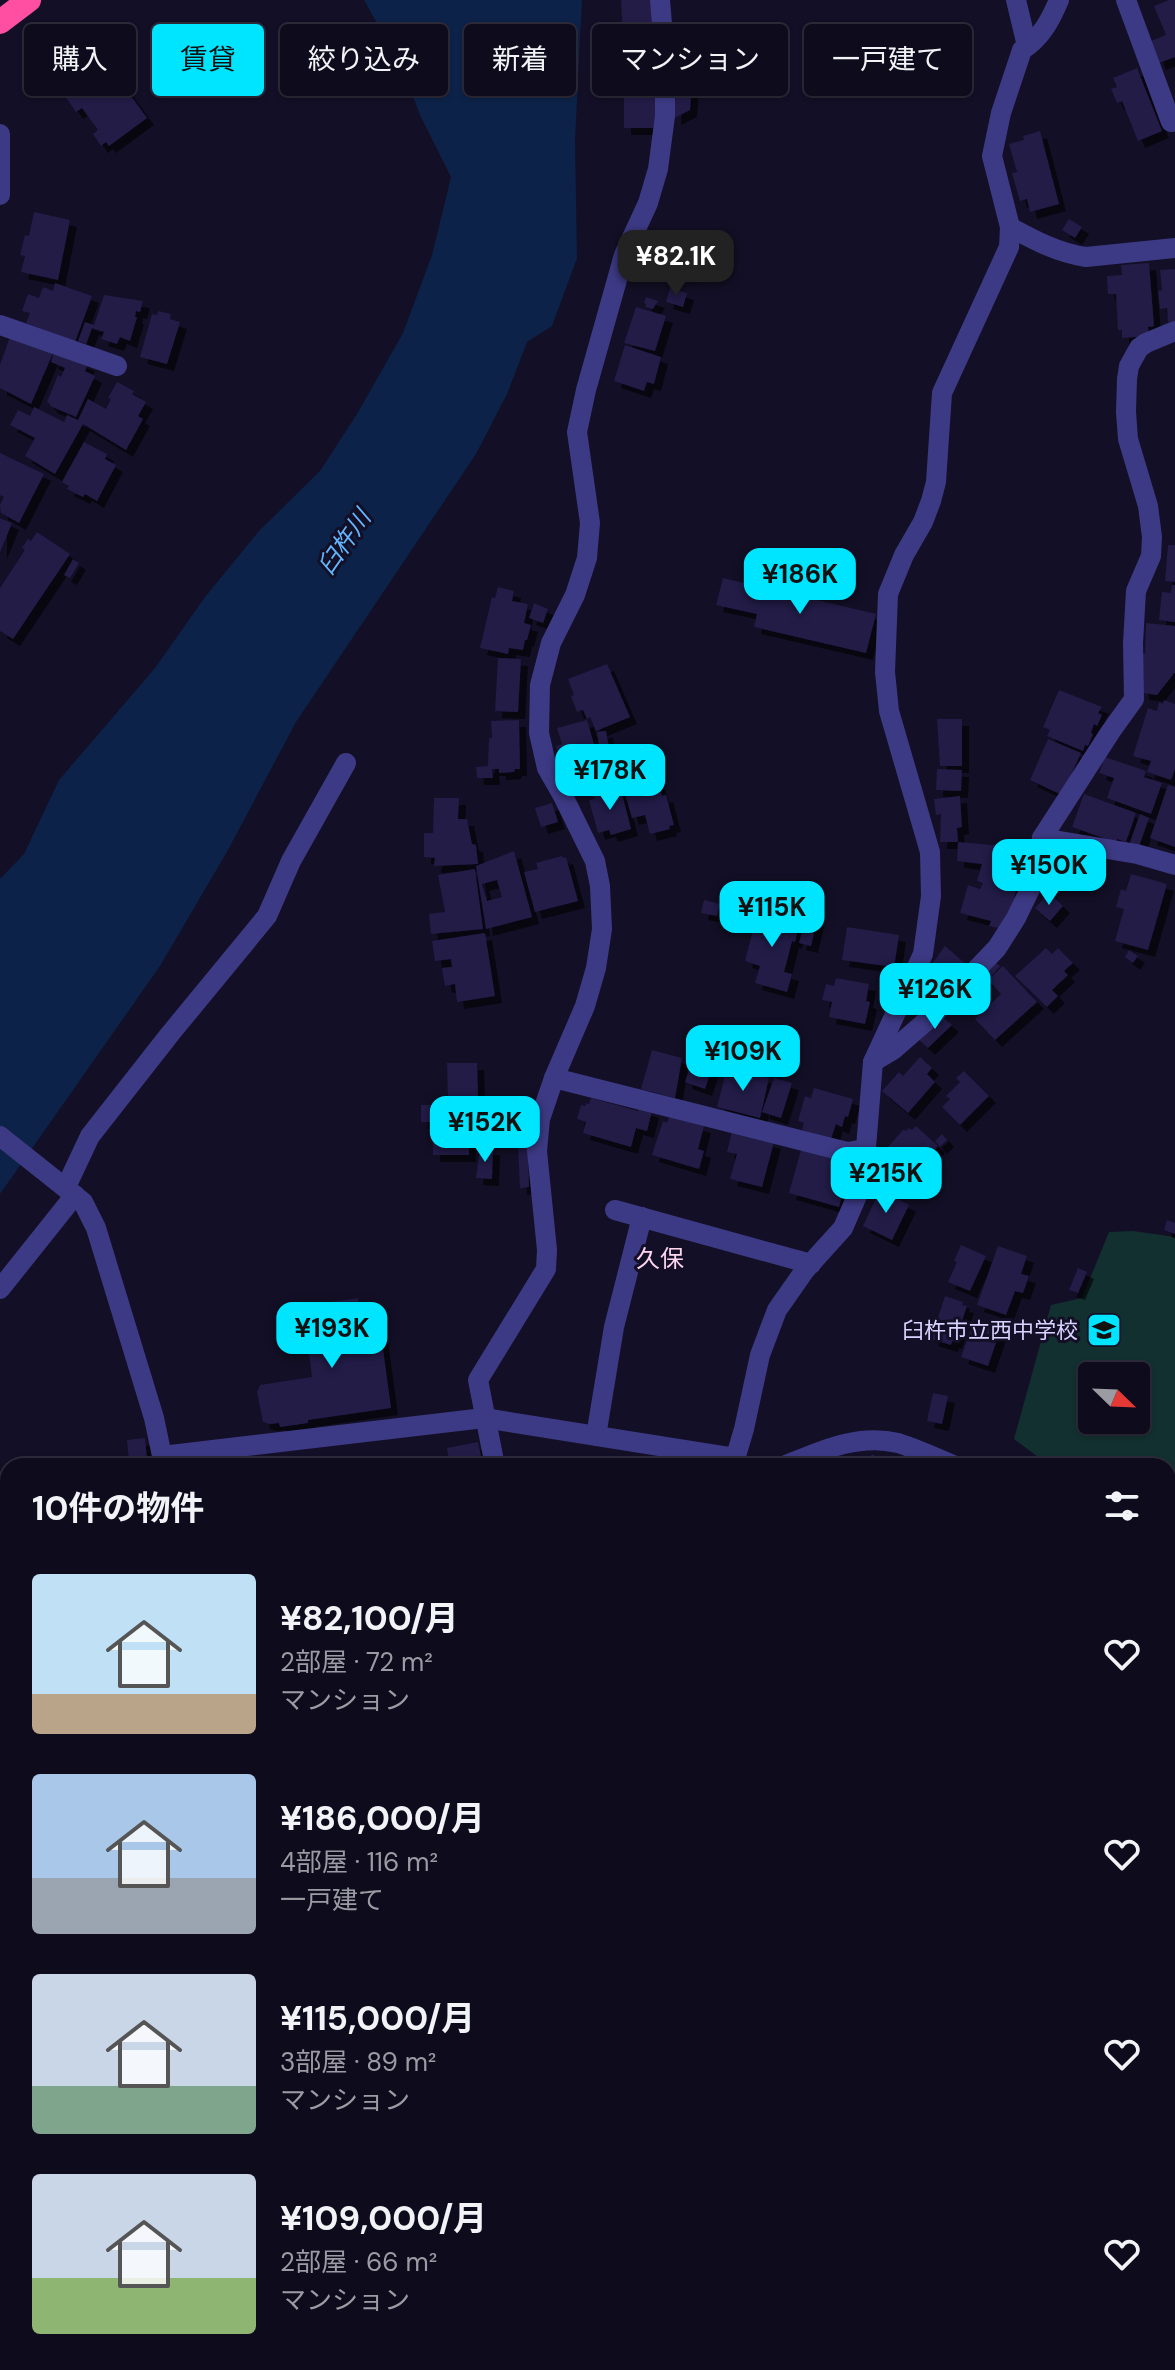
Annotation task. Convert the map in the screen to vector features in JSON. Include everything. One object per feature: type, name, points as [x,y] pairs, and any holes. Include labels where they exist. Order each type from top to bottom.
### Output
[{"type":"highway","points":[[0,22],[29,0]]},
{"type":"street","points":[[493,1458],[478,1380],[546,1269],[547,1250],[537,1151],[540,1119],[585,1006],[596,968],[602,929],[600,886],[595,861],[547,768],[539,733],[540,685],[551,643],[575,595],[587,558],[590,523],[577,432],[586,390],[624,255],[648,203],[658,169],[665,116],[665,60],[660,0]]},
{"type":"street","points":[[1016,0],[1027,46]]},
{"type":"street","points":[[735,1458],[760,1355],[777,1310],[843,1228],[860,1189],[873,1062],[923,954],[931,896],[930,852],[889,711],[885,672],[888,594],[904,555],[923,522],[936,482],[942,393],[1009,247],[1010,227],[992,156],[1001,113],[1022,50],[1036,41],[1059,0]]},
{"type":"street","points":[[1126,0],[1171,122]]},
{"type":"street","points":[[0,134],[0,195]]},
{"type":"street","points":[[1010,227],[1053,248],[1086,257],[1175,248]]},
{"type":"street","points":[[0,325],[117,366]]},
{"type":"street","points":[[873,1062],[893,1050],[932,1016],[997,948],[1034,881],[1042,838],[1134,699],[1136,591],[1151,556],[1152,537],[1148,506],[1128,439],[1127,379],[1129,366],[1139,348],[1175,331]]},
{"type":"street","points":[[0,1289],[65,1186],[90,1136],[267,916],[291,861],[346,763]]},
{"type":"street","points":[[1042,838],[1137,854],[1175,865]]},
{"type":"street","points":[[554,1078],[847,1152],[865,1149]]},
{"type":"street","points":[[0,1136],[83,1202],[96,1228],[154,1418],[161,1458]]},
{"type":"street","points":[[615,1210],[811,1264]]},
{"type":"street","points":[[596,1436],[614,1327],[642,1217]]},
{"type":"street","points":[[184,1458],[484,1418],[713,1458]]},
{"type":"street","points":[[805,1458],[843,1443],[871,1439],[896,1443],[934,1458]]},
{"type":"green space","name":"臼杵市立西中学校","points":[[1133,1231],[1175,1237],[1175,1458],[1039,1458],[1014,1439],[1051,1305],[1082,1298],[1109,1232]]},
{"type":"water","name":"臼杵川","points":[[364,0],[582,0],[575,141],[577,258],[552,326],[527,342],[507,394],[476,454],[296,722],[228,850],[160,966],[0,1194],[0,879],[24,854],[59,780],[155,668],[205,597],[259,531],[320,471],[403,333],[432,255],[451,177],[413,96],[448,96],[448,24],[377,24]]},
{"type":"building","points":[[621,0],[650,0],[653,24],[622,24]]},
{"type":"building","points":[[1175,0],[1175,57],[1159,63],[1151,41],[1166,35],[1154,6]]},
{"type":"building","points":[[1137,68],[1162,131],[1138,141],[1122,101],[1117,103],[1111,89],[1117,87],[1113,78]]},
{"type":"building","points":[[65,96],[131,96],[147,118],[109,146],[106,142],[101,146],[93,134],[98,130],[82,108],[76,112]]},
{"type":"building","points":[[624,96],[657,96],[657,128],[624,128]]},
{"type":"building","points":[[675,96],[691,96],[690,110],[674,118]]},
{"type":"building","points":[[1040,131],[1059,204],[1030,212],[1027,199],[1020,201],[1012,173],[1017,172],[1009,144]]},
{"type":"building","points":[[34,212],[70,220],[58,280],[21,272],[25,256],[20,255],[25,235],[29,236]]},
{"type":"building","points":[[1069,219],[1082,227],[1075,238],[1062,230]]},
{"type":"building","points":[[661,260],[692,269],[690,276],[658,267]]},
{"type":"building","points":[[1149,263],[1154,326],[1148,327],[1149,336],[1122,338],[1122,330],[1118,330],[1116,294],[1108,294],[1107,276],[1122,275],[1121,265]]},
{"type":"building","points":[[1175,269],[1175,321],[1168,322],[1167,308],[1160,309],[1160,270]]},
{"type":"building","points":[[55,283],[92,296],[75,342],[26,323],[30,313],[22,311],[28,294],[39,298],[43,287],[53,291]]},
{"type":"building","points":[[670,288],[687,293],[683,307],[666,302]]},
{"type":"building","points":[[104,295],[143,301],[140,312],[136,311],[130,341],[120,337],[117,344],[101,339],[104,332],[92,328],[86,344],[78,341],[85,322],[94,325]]},
{"type":"building","points":[[646,297],[658,301],[653,309],[645,307]]},
{"type":"building","points":[[636,307],[666,316],[655,351],[624,343]]},
{"type":"building","points":[[158,311],[171,314],[170,319],[180,322],[167,364],[140,357],[152,314],[157,315]]},
{"type":"building","points":[[10,337],[53,353],[31,404],[0,388],[0,365]]},
{"type":"building","points":[[625,345],[661,357],[654,384],[647,382],[644,391],[614,381]]},
{"type":"building","points":[[54,352],[88,364],[85,371],[95,376],[76,417],[47,402],[58,375],[61,377],[65,368],[51,362]]},
{"type":"building","points":[[117,382],[146,402],[138,416],[143,419],[126,450],[83,424],[55,474],[25,456],[35,438],[10,425],[18,410],[30,416],[34,407],[64,422],[67,415],[78,420],[88,399],[106,409]]},
{"type":"building","points":[[84,442],[107,454],[105,459],[116,465],[97,501],[67,489],[69,486],[62,482]]},
{"type":"building","points":[[0,453],[44,474],[19,523],[1,513],[0,505],[4,497],[0,495]]},
{"type":"building","points":[[0,518],[12,523],[0,552]]},
{"type":"building","points":[[37,532],[70,554],[13,639],[0,631],[0,588],[25,550],[22,548]]},
{"type":"building","points":[[1168,545],[1175,545],[1175,582],[1165,581]]},
{"type":"building","points":[[73,559],[79,563],[70,578],[64,575]]},
{"type":"building","points":[[723,578],[876,614],[866,653],[754,627],[757,614],[716,605]]},
{"type":"building","points":[[1172,585],[1175,585],[1175,622],[1159,620],[1162,592],[1171,593]]},
{"type":"building","points":[[498,587],[514,591],[512,601],[528,604],[524,623],[531,625],[523,650],[509,648],[508,654],[480,648],[492,597],[495,598]]},
{"type":"building","points":[[534,603],[548,609],[543,623],[529,618]]},
{"type":"building","points":[[1146,623],[1175,626],[1175,672],[1157,695],[1142,693],[1140,654],[1145,654]]},
{"type":"building","points":[[498,658],[521,659],[518,712],[495,711]]},
{"type":"building","points":[[607,664],[630,717],[596,731],[583,710],[577,712],[568,679]]},
{"type":"building","points":[[1059,690],[1102,707],[1098,713],[1102,715],[1097,726],[1094,724],[1093,734],[1083,751],[1047,736],[1050,730],[1043,727]]},
{"type":"building","points":[[1164,700],[1175,704],[1175,769],[1171,780],[1147,772],[1151,761],[1133,756],[1148,708],[1157,711],[1159,702],[1163,704]]},
{"type":"building","points":[[937,719],[962,719],[962,766],[940,766]]},
{"type":"building","points":[[519,720],[520,769],[499,773],[499,769],[492,769],[493,778],[477,778],[476,767],[488,766],[491,721]]},
{"type":"building","points":[[587,720],[602,772],[570,780],[556,746],[562,744],[557,728]]},
{"type":"building","points":[[606,731],[609,748],[600,750],[597,732]]},
{"type":"building","points":[[1048,739],[1081,753],[1062,795],[1030,780]]},
{"type":"building","points":[[1105,757],[1146,771],[1144,777],[1162,783],[1151,814],[1107,798],[1114,778],[1099,773]]},
{"type":"building","points":[[937,769],[962,770],[961,791],[936,790]]},
{"type":"building","points":[[655,772],[662,796],[666,795],[674,825],[650,834],[645,815],[632,818],[623,787],[633,784],[631,779]]},
{"type":"building","points":[[1168,785],[1175,787],[1175,847],[1150,838]]},
{"type":"building","points":[[620,786],[631,829],[611,835],[609,830],[598,833],[589,800],[595,799],[593,795]]},
{"type":"building","points":[[1084,794],[1136,813],[1126,842],[1117,839],[1115,842],[1072,827]]},
{"type":"building","points":[[960,796],[962,827],[957,828],[958,842],[940,842],[941,814],[936,815],[934,799]]},
{"type":"building","points":[[434,798],[459,798],[458,819],[467,819],[472,844],[476,845],[478,864],[434,866],[435,858],[424,857],[424,833],[433,833]]},
{"type":"building","points":[[552,803],[558,822],[541,827],[535,808]]},
{"type":"building","points":[[1140,814],[1149,818],[1137,852],[1128,848]]},
{"type":"building","points":[[958,842],[1003,846],[1003,850],[1007,851],[1006,866],[1002,865],[1001,868],[1024,872],[1020,891],[1016,890],[1008,930],[989,926],[991,921],[960,913],[968,885],[980,889],[983,883],[977,881],[982,864],[957,861]]},
{"type":"building","points":[[514,851],[532,917],[486,929],[476,866]],"holes":[[[497,880],[502,897],[487,901],[482,884]]]},
{"type":"building","points":[[566,857],[578,901],[535,912],[524,872],[538,869],[536,863]]},
{"type":"building","points":[[475,869],[483,929],[431,934],[429,914],[445,912],[438,875]]},
{"type":"building","points":[[1131,874],[1167,884],[1148,950],[1115,941],[1124,909],[1116,907],[1121,889],[1126,891]]},
{"type":"building","points":[[1049,893],[1063,906],[1050,921],[1035,908]]},
{"type":"building","points":[[704,900],[720,904],[717,916],[701,913]]},
{"type":"building","points":[[767,912],[800,920],[784,972],[792,974],[787,992],[755,983],[760,966],[745,961],[757,914],[766,916]]},
{"type":"building","points":[[806,917],[817,920],[811,946],[799,943]]},
{"type":"building","points":[[847,927],[899,935],[894,967],[842,960]]},
{"type":"building","points":[[485,933],[495,996],[457,1002],[455,984],[445,986],[442,968],[452,967],[451,959],[435,961],[432,941]]},
{"type":"building","points":[[945,946],[967,965],[941,994],[922,977]]},
{"type":"building","points":[[1046,948],[1052,954],[1058,948],[1073,963],[1064,971],[1068,975],[1052,990],[1058,996],[1047,1007],[1015,976]]},
{"type":"building","points":[[1129,950],[1138,956],[1133,963],[1125,957]]},
{"type":"building","points":[[996,963],[1000,966],[987,981],[983,977]]},
{"type":"building","points":[[1003,966],[1037,1002],[995,1040],[975,1019],[1001,994],[988,980]]},
{"type":"building","points":[[836,978],[869,984],[866,1001],[870,1002],[865,1024],[829,1017],[832,1002],[822,1000],[826,984],[834,986]]},
{"type":"building","points":[[940,1015],[952,1025],[928,1048],[919,1040]]},
{"type":"building","points":[[652,1050],[682,1058],[675,1098],[641,1089]]},
{"type":"building","points":[[920,1057],[932,1068],[927,1074],[935,1082],[908,1113],[882,1091],[899,1072],[903,1076]]},
{"type":"building","points":[[693,1058],[713,1065],[705,1089],[685,1082]]},
{"type":"building","points":[[447,1063],[477,1063],[478,1097],[448,1098]]},
{"type":"building","points":[[727,1068],[769,1078],[760,1118],[717,1107]]},
{"type":"building","points":[[964,1071],[989,1096],[960,1125],[942,1107],[950,1099],[946,1096],[960,1082],[956,1078]]},
{"type":"building","points":[[774,1078],[792,1083],[781,1118],[762,1112]]},
{"type":"building","points":[[814,1088],[853,1099],[848,1117],[845,1116],[842,1127],[836,1124],[831,1139],[802,1130],[804,1123],[798,1121],[805,1096],[811,1098]]},
{"type":"building","points":[[591,1098],[638,1111],[640,1107],[652,1111],[647,1131],[636,1128],[631,1147],[583,1133],[586,1122],[577,1119],[581,1105],[589,1104]]},
{"type":"building","points":[[421,1105],[471,1105],[473,1138],[469,1138],[469,1155],[433,1155],[433,1122],[421,1122]]},
{"type":"building","points":[[669,1117],[704,1126],[698,1149],[704,1151],[699,1169],[652,1155],[663,1121],[667,1123]]},
{"type":"building","points":[[916,1126],[938,1146],[902,1183],[877,1159],[904,1129],[912,1130]]},
{"type":"building","points":[[517,1127],[527,1127],[529,1187],[520,1188]]},
{"type":"building","points":[[732,1131],[774,1142],[762,1187],[730,1179],[737,1154],[727,1152]]},
{"type":"building","points":[[942,1134],[947,1140],[940,1147],[935,1141]]},
{"type":"building","points":[[480,1148],[493,1148],[492,1179],[476,1178]]},
{"type":"building","points":[[801,1150],[851,1163],[839,1207],[789,1193]]},
{"type":"building","points":[[880,1190],[909,1205],[892,1240],[863,1226]]},
{"type":"building","points":[[1167,1220],[1175,1223],[1175,1234],[1164,1230]]},
{"type":"building","points":[[961,1245],[986,1256],[970,1291],[948,1282]]},
{"type":"building","points":[[998,1246],[1027,1256],[1021,1274],[1029,1276],[1023,1293],[1015,1291],[1006,1315],[977,1305]]},
{"type":"building","points":[[1078,1268],[1087,1272],[1078,1293],[1069,1290]]},
{"type":"building","points":[[945,1296],[967,1306],[955,1342],[952,1341],[951,1345],[931,1339]]},
{"type":"building","points":[[358,1298],[362,1330],[380,1327],[391,1408],[280,1427],[279,1423],[263,1422],[257,1392],[260,1385],[312,1377],[303,1306]]},
{"type":"building","points":[[974,1321],[1000,1331],[988,1366],[961,1357]]},
{"type":"building","points":[[933,1393],[948,1396],[942,1424],[927,1421]]},
{"type":"building","points":[[145,1438],[147,1458],[129,1458],[127,1440]]},
{"type":"building","points":[[478,1442],[481,1458],[449,1458],[447,1448]]},
{"type":"place","name":"臼杵市立西中学校","points":[[1104,1330]]},
{"type":"district","name":"久保","points":[[660,1258]]}]
